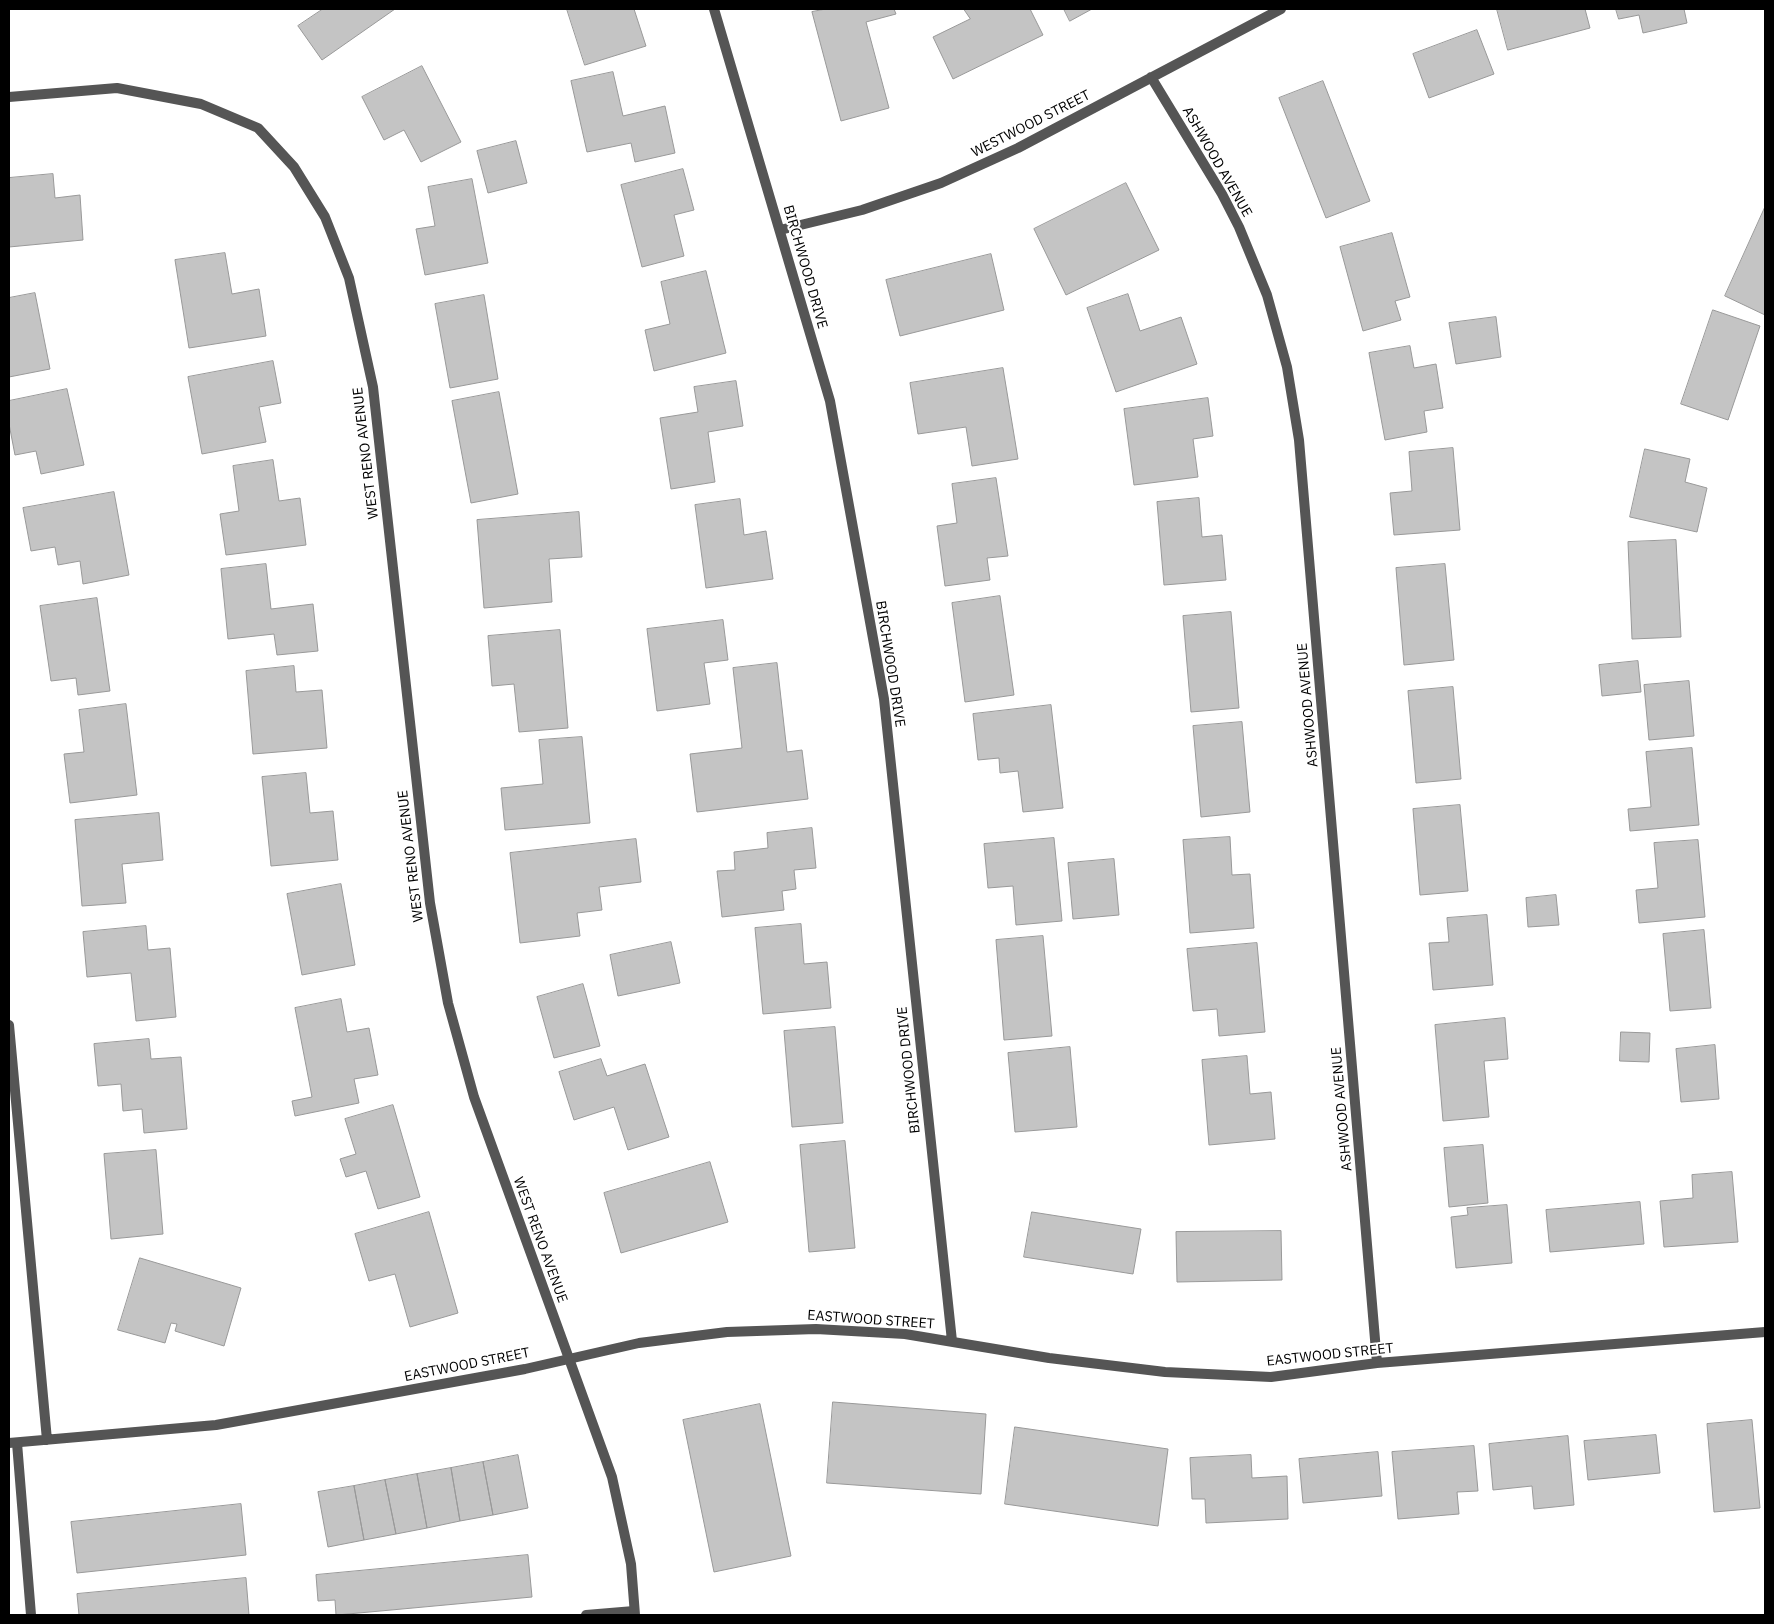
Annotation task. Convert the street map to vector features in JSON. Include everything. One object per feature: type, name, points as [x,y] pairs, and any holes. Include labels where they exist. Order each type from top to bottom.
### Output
[{"type":"street","name":"BIRCHWOOD DRIVE","points":[[714,9],[830,401],[884,699],[952,1341]]},
{"type":"street","name":"WESTWOOD STREET","points":[[780,230],[862,210],[941,183],[1018,148],[1281,9]]},
{"type":"street","name":"ASHWOOD AVENUE","points":[[1151,77],[1222,194],[1239,227],[1267,296],[1287,367],[1300,440],[1377,1363]]},
{"type":"street","name":"WEST RENO AVENUE","points":[[9,97],[117,88],[201,104],[258,128],[294,167],[325,217],[349,278],[373,388],[430,903],[448,1003],[474,1097],[612,1477],[631,1564],[635,1613]]},
{"type":"street","points":[[9,1025],[47,1440]]},
{"type":"street","name":"EASTWOOD STREET","points":[[13,1443],[216,1425],[525,1369],[639,1343],[727,1332],[816,1329],[905,1334],[1049,1358],[1165,1372],[1271,1377],[1377,1363],[1765,1332]]},
{"type":"street","points":[[13,1443],[31,1615]]},
{"type":"street","points":[[586,1615],[635,1613]]},
{"type":"building","points":[[323,9],[395,9],[322,60],[298,26]]},
{"type":"building","points":[[567,9],[634,9],[646,46],[585,65]]},
{"type":"building","points":[[826,9],[894,9],[896,14],[866,22],[889,108],[841,121],[812,12]]},
{"type":"building","points":[[964,9],[1030,9],[1043,35],[953,79],[933,37],[970,19]]},
{"type":"building","points":[[1064,9],[1092,9],[1070,21]]},
{"type":"building","points":[[1497,9],[1585,9],[1590,28],[1508,50]]},
{"type":"building","points":[[1616,9],[1684,9],[1687,23],[1643,33],[1639,15],[1619,19]]},
{"type":"building","points":[[1477,30],[1494,74],[1429,98],[1413,54]]},
{"type":"building","points":[[422,66],[461,142],[421,162],[404,130],[384,140],[362,97]]},
{"type":"building","points":[[613,72],[623,116],[665,106],[675,153],[635,162],[631,143],[587,152],[571,81]]},
{"type":"building","points":[[1323,81],[1370,201],[1326,218],[1279,98]]},
{"type":"building","points":[[516,141],[527,183],[488,193],[477,151]]},
{"type":"building","points":[[683,169],[694,210],[674,215],[684,256],[642,267],[621,185]]},
{"type":"building","points":[[53,174],[55,198],[80,195],[83,240],[9,247],[9,178]]},
{"type":"building","points":[[472,179],[488,263],[425,275],[416,229],[435,226],[428,187]]},
{"type":"building","points":[[1126,183],[1159,250],[1066,295],[1034,229]]},
{"type":"building","points":[[1765,207],[1765,315],[1725,296]]},
{"type":"building","points":[[1392,233],[1410,297],[1395,301],[1401,320],[1363,331],[1340,247]]},
{"type":"building","points":[[225,253],[232,294],[259,289],[266,336],[189,348],[175,260]]},
{"type":"building","points":[[991,254],[1004,310],[900,336],[886,280]]},
{"type":"building","points":[[706,271],[726,353],[654,371],[645,330],[670,324],[661,282]]},
{"type":"building","points":[[35,293],[50,369],[9,377],[9,298]]},
{"type":"building","points":[[1128,294],[1140,331],[1181,317],[1197,364],[1116,392],[1087,308]]},
{"type":"building","points":[[484,295],[498,379],[450,388],[435,304]]},
{"type":"building","points":[[1713,310],[1760,326],[1728,420],[1681,404]]},
{"type":"building","points":[[1496,317],[1501,357],[1456,364],[1449,323]]},
{"type":"building","points":[[1410,346],[1414,368],[1436,364],[1443,408],[1424,411],[1427,432],[1385,440],[1369,353]]},
{"type":"building","points":[[273,361],[281,403],[259,407],[266,442],[202,454],[188,377]]},
{"type":"building","points":[[1003,368],[1018,459],[972,466],[966,427],[918,434],[910,383]]},
{"type":"building","points":[[736,381],[743,426],[708,432],[715,482],[671,489],[660,418],[698,412],[694,387]]},
{"type":"building","points":[[67,389],[84,465],[41,474],[36,451],[15,455],[9,424],[9,401]]},
{"type":"building","points":[[499,392],[518,494],[471,503],[452,401]]},
{"type":"building","points":[[1208,398],[1213,436],[1193,439],[1198,477],[1134,485],[1124,409]]},
{"type":"building","points":[[1453,448],[1460,530],[1394,535],[1390,493],[1412,491],[1409,452]]},
{"type":"building","points":[[1645,449],[1690,459],[1685,482],[1707,488],[1697,532],[1630,517]]},
{"type":"building","points":[[273,460],[279,501],[300,498],[306,545],[226,555],[220,514],[239,511],[233,466]]},
{"type":"building","points":[[996,478],[1008,556],[987,558],[990,580],[945,586],[937,526],[957,523],[952,484]]},
{"type":"building","points":[[114,492],[129,575],[83,584],[80,561],[58,565],[55,547],[31,551],[23,508]]},
{"type":"building","points":[[1199,498],[1202,537],[1222,535],[1226,580],[1164,585],[1157,502]]},
{"type":"building","points":[[740,499],[744,535],[766,531],[773,579],[706,588],[695,505]]},
{"type":"building","points":[[579,512],[582,557],[549,559],[552,602],[484,608],[477,520]]},
{"type":"building","points":[[1676,540],[1681,637],[1632,639],[1628,542]]},
{"type":"building","points":[[266,564],[271,609],[313,604],[318,651],[277,655],[274,634],[228,639],[221,569]]},
{"type":"building","points":[[1445,564],[1454,660],[1404,665],[1396,568]]},
{"type":"building","points":[[1000,596],[1014,695],[965,702],[952,603]]},
{"type":"building","points":[[97,598],[110,691],[78,695],[76,678],[51,681],[40,606]]},
{"type":"building","points":[[1231,612],[1239,708],[1191,712],[1183,616]]},
{"type":"building","points":[[723,620],[728,660],[704,663],[710,704],[657,711],[647,629]]},
{"type":"building","points":[[560,630],[568,728],[519,732],[514,684],[492,686],[488,636]]},
{"type":"building","points":[[1638,661],[1641,692],[1602,696],[1599,665]]},
{"type":"building","points":[[777,663],[787,752],[802,750],[808,799],[697,812],[690,754],[742,748],[733,668]]},
{"type":"building","points":[[294,666],[296,692],[322,690],[327,748],[253,754],[246,671]]},
{"type":"building","points":[[1689,681],[1694,736],[1649,740],[1644,685]]},
{"type":"building","points":[[1453,687],[1461,779],[1416,783],[1408,691]]},
{"type":"building","points":[[126,704],[137,795],[70,803],[64,754],[84,752],[79,710]]},
{"type":"building","points":[[1051,705],[1063,808],[1023,812],[1018,771],[1000,773],[999,758],[978,760],[973,714]]},
{"type":"building","points":[[1242,722],[1250,812],[1201,817],[1193,726]]},
{"type":"building","points":[[582,737],[590,823],[505,830],[501,788],[543,784],[539,740]]},
{"type":"building","points":[[1692,748],[1699,825],[1630,831],[1628,809],[1651,807],[1646,752]]},
{"type":"building","points":[[306,773],[310,813],[333,811],[338,860],[271,866],[262,777]]},
{"type":"building","points":[[1460,805],[1468,891],[1420,895],[1413,809]]},
{"type":"building","points":[[159,813],[163,860],[122,864],[126,903],[82,906],[75,820]]},
{"type":"building","points":[[812,828],[816,868],[794,870],[796,889],[782,891],[784,910],[722,917],[717,871],[735,870],[734,852],[768,848],[767,833]]},
{"type":"building","points":[[1230,837],[1232,875],[1250,874],[1254,928],[1190,933],[1183,840]]},
{"type":"building","points":[[1054,838],[1062,921],[1016,925],[1013,886],[988,888],[984,844]]},
{"type":"building","points":[[636,839],[641,882],[599,887],[602,910],[577,913],[580,936],[520,943],[510,853]]},
{"type":"building","points":[[1698,840],[1705,917],[1639,923],[1636,890],[1658,888],[1654,843]]},
{"type":"building","points":[[1114,859],[1119,915],[1073,919],[1068,863]]},
{"type":"building","points":[[341,884],[355,965],[302,975],[287,894]]},
{"type":"building","points":[[1556,895],[1559,925],[1528,927],[1526,898]]},
{"type":"building","points":[[1487,915],[1493,985],[1433,990],[1429,943],[1449,942],[1447,918]]},
{"type":"building","points":[[801,924],[804,964],[827,962],[831,1008],[763,1014],[755,928]]},
{"type":"building","points":[[146,926],[148,950],[170,948],[176,1017],[136,1021],[131,973],[87,977],[83,932]]},
{"type":"building","points":[[1704,930],[1711,1008],[1670,1011],[1663,934]]},
{"type":"building","points":[[1043,936],[1052,1036],[1004,1040],[996,940]]},
{"type":"building","points":[[671,942],[680,983],[618,996],[610,955]]},
{"type":"building","points":[[1257,943],[1265,1032],[1219,1036],[1217,1009],[1193,1011],[1187,949]]},
{"type":"building","points":[[583,984],[600,1046],[554,1058],[537,997]]},
{"type":"building","points":[[341,999],[347,1032],[369,1028],[378,1075],[354,1079],[359,1103],[295,1116],[292,1101],[312,1097],[295,1008]]},
{"type":"building","points":[[1505,1018],[1508,1059],[1484,1061],[1489,1117],[1443,1121],[1435,1025]]},
{"type":"building","points":[[835,1027],[843,1123],[792,1127],[784,1031]]},
{"type":"building","points":[[1621,1032],[1650,1033],[1649,1062],[1620,1061]]},
{"type":"building","points":[[149,1039],[151,1059],[181,1057],[187,1129],[144,1133],[142,1109],[123,1111],[121,1084],[98,1086],[94,1044]]},
{"type":"building","points":[[1715,1045],[1719,1099],[1681,1102],[1676,1049]]},
{"type":"building","points":[[1070,1047],[1077,1127],[1015,1132],[1008,1053]]},
{"type":"building","points":[[1247,1056],[1250,1094],[1271,1092],[1275,1139],[1209,1145],[1202,1060]]},
{"type":"building","points":[[601,1059],[607,1076],[645,1064],[669,1137],[628,1150],[614,1107],[574,1120],[559,1072]]},
{"type":"building","points":[[393,1105],[420,1197],[378,1209],[366,1171],[346,1177],[340,1159],[356,1154],[345,1119]]},
{"type":"building","points":[[845,1141],[855,1248],[809,1252],[800,1145]]},
{"type":"building","points":[[1483,1145],[1488,1203],[1449,1207],[1444,1148]]},
{"type":"building","points":[[156,1150],[163,1234],[111,1239],[104,1154]]},
{"type":"building","points":[[710,1162],[728,1222],[621,1253],[604,1193]]},
{"type":"building","points":[[1732,1172],[1738,1242],[1664,1247],[1660,1201],[1693,1198],[1692,1175]]},
{"type":"building","points":[[1640,1202],[1644,1244],[1550,1252],[1546,1210]]},
{"type":"building","points":[[1507,1205],[1512,1263],[1456,1268],[1451,1217],[1468,1215],[1467,1208]]},
{"type":"building","points":[[429,1212],[458,1313],[410,1327],[395,1274],[369,1281],[355,1234]]},
{"type":"building","points":[[1032,1212],[1141,1229],[1133,1274],[1024,1257]]},
{"type":"building","points":[[1281,1231],[1282,1280],[1177,1282],[1176,1232]]},
{"type":"building","points":[[140,1258],[241,1288],[224,1346],[175,1331],[177,1324],[171,1323],[165,1343],[118,1330]]},
{"type":"building","points":[[833,1402],[986,1414],[981,1494],[827,1483]]},
{"type":"building","points":[[760,1404],[791,1556],[714,1572],[683,1420]]},
{"type":"building","points":[[1752,1420],[1760,1508],[1714,1512],[1707,1424]]},
{"type":"building","points":[[1015,1427],[1168,1449],[1158,1526],[1005,1504]]},
{"type":"building","points":[[1656,1435],[1660,1473],[1588,1480],[1584,1441]]},
{"type":"building","points":[[1568,1436],[1574,1505],[1534,1509],[1532,1486],[1493,1490],[1489,1444]]},
{"type":"building","points":[[1474,1446],[1478,1491],[1457,1492],[1459,1514],[1398,1519],[1392,1452]]},
{"type":"building","points":[[1378,1452],[1382,1496],[1303,1503],[1299,1459]]},
{"type":"building","points":[[518,1455],[528,1508],[493,1515],[483,1462]]},
{"type":"building","points":[[1251,1455],[1252,1478],[1287,1476],[1288,1519],[1206,1523],[1205,1499],[1192,1499],[1190,1458]]},
{"type":"building","points":[[483,1462],[493,1515],[460,1521],[451,1468]]},
{"type":"building","points":[[451,1468],[460,1521],[427,1528],[417,1474]]},
{"type":"building","points":[[417,1474],[427,1528],[396,1534],[385,1480]]},
{"type":"building","points":[[385,1480],[396,1534],[364,1540],[354,1486]]},
{"type":"building","points":[[354,1486],[364,1540],[328,1547],[318,1492]]},
{"type":"building","points":[[241,1504],[246,1555],[77,1573],[71,1522]]},
{"type":"building","points":[[528,1555],[532,1597],[337,1615],[335,1600],[318,1601],[316,1575]]},
{"type":"building","points":[[246,1578],[249,1615],[79,1615],[77,1594]]}]
